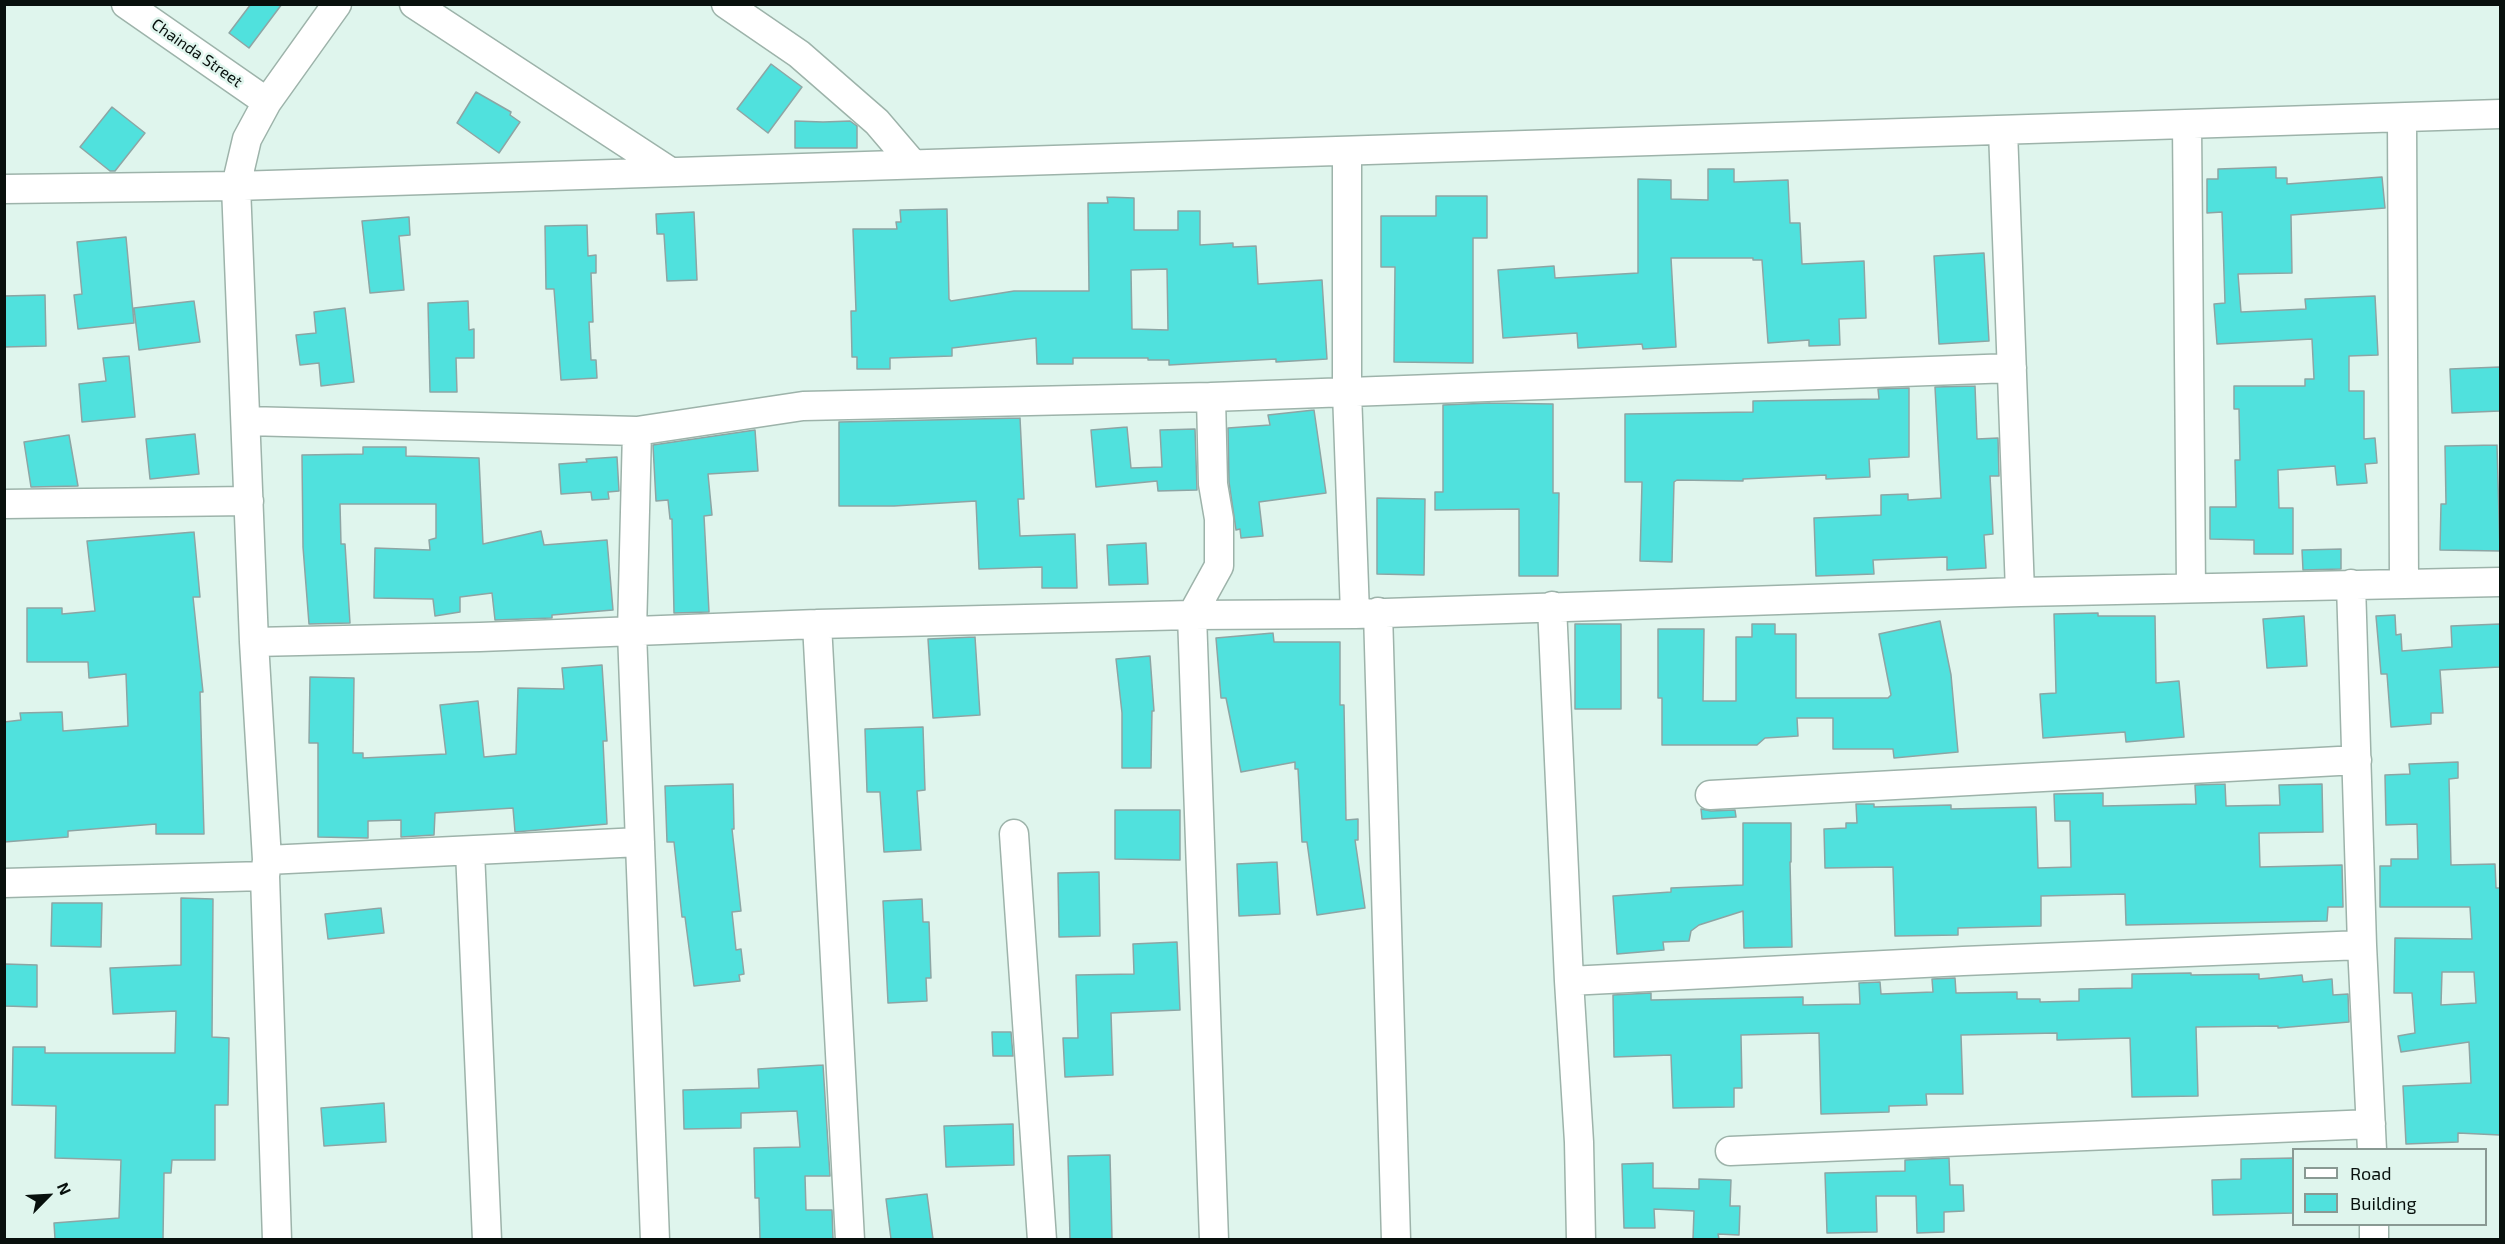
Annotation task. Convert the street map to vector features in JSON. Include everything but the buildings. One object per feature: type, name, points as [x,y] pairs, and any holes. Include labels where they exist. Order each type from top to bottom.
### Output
[{"type":"street","name":"Chainda Street","points":[[126,4],[267,102]]},
{"type":"street","points":[[277,1239],[266,868],[254,642],[236,186],[247,139],[267,102],[337,4]]},
{"type":"street","points":[[414,4],[669,171]]},
{"type":"street","points":[[726,4],[799,54],[877,122],[912,163]]},
{"type":"street","points":[[4,189],[236,186],[2500,114]]},
{"type":"street","points":[[2402,118],[2404,583]]},
{"type":"street","points":[[2187,124],[2191,588]]},
{"type":"street","points":[[2003,130],[2020,592]]},
{"type":"street","points":[[1347,151],[1347,392],[1367,613],[1396,1239]]},
{"type":"street","points":[[246,421],[637,431],[803,406],[1211,397],[2012,368]]},
{"type":"street","points":[[1211,397],[1213,484],[1219,519],[1219,566],[1192,615],[1214,1239]]},
{"type":"street","points":[[637,431],[632,632],[655,1239]]},
{"type":"street","points":[[4,504],[249,501]]},
{"type":"street","points":[[254,642],[632,632],[817,624],[1367,613],[2020,592],[2500,582]]},
{"type":"street","points":[[1730,1151],[2371,1137],[2361,945],[2351,584]]},
{"type":"street","points":[[1552,606],[1569,981],[1579,1142],[1581,1239]]},
{"type":"street","points":[[817,624],[850,1239]]},
{"type":"street","points":[[1710,795],[2356,760]]},
{"type":"street","points":[[1014,834],[1042,1239]]},
{"type":"street","points":[[4,883],[266,868],[470,851],[640,842]]},
{"type":"street","points":[[470,851],[487,1239]]},
{"type":"street","points":[[1569,981],[1963,961],[2361,945]]}]
